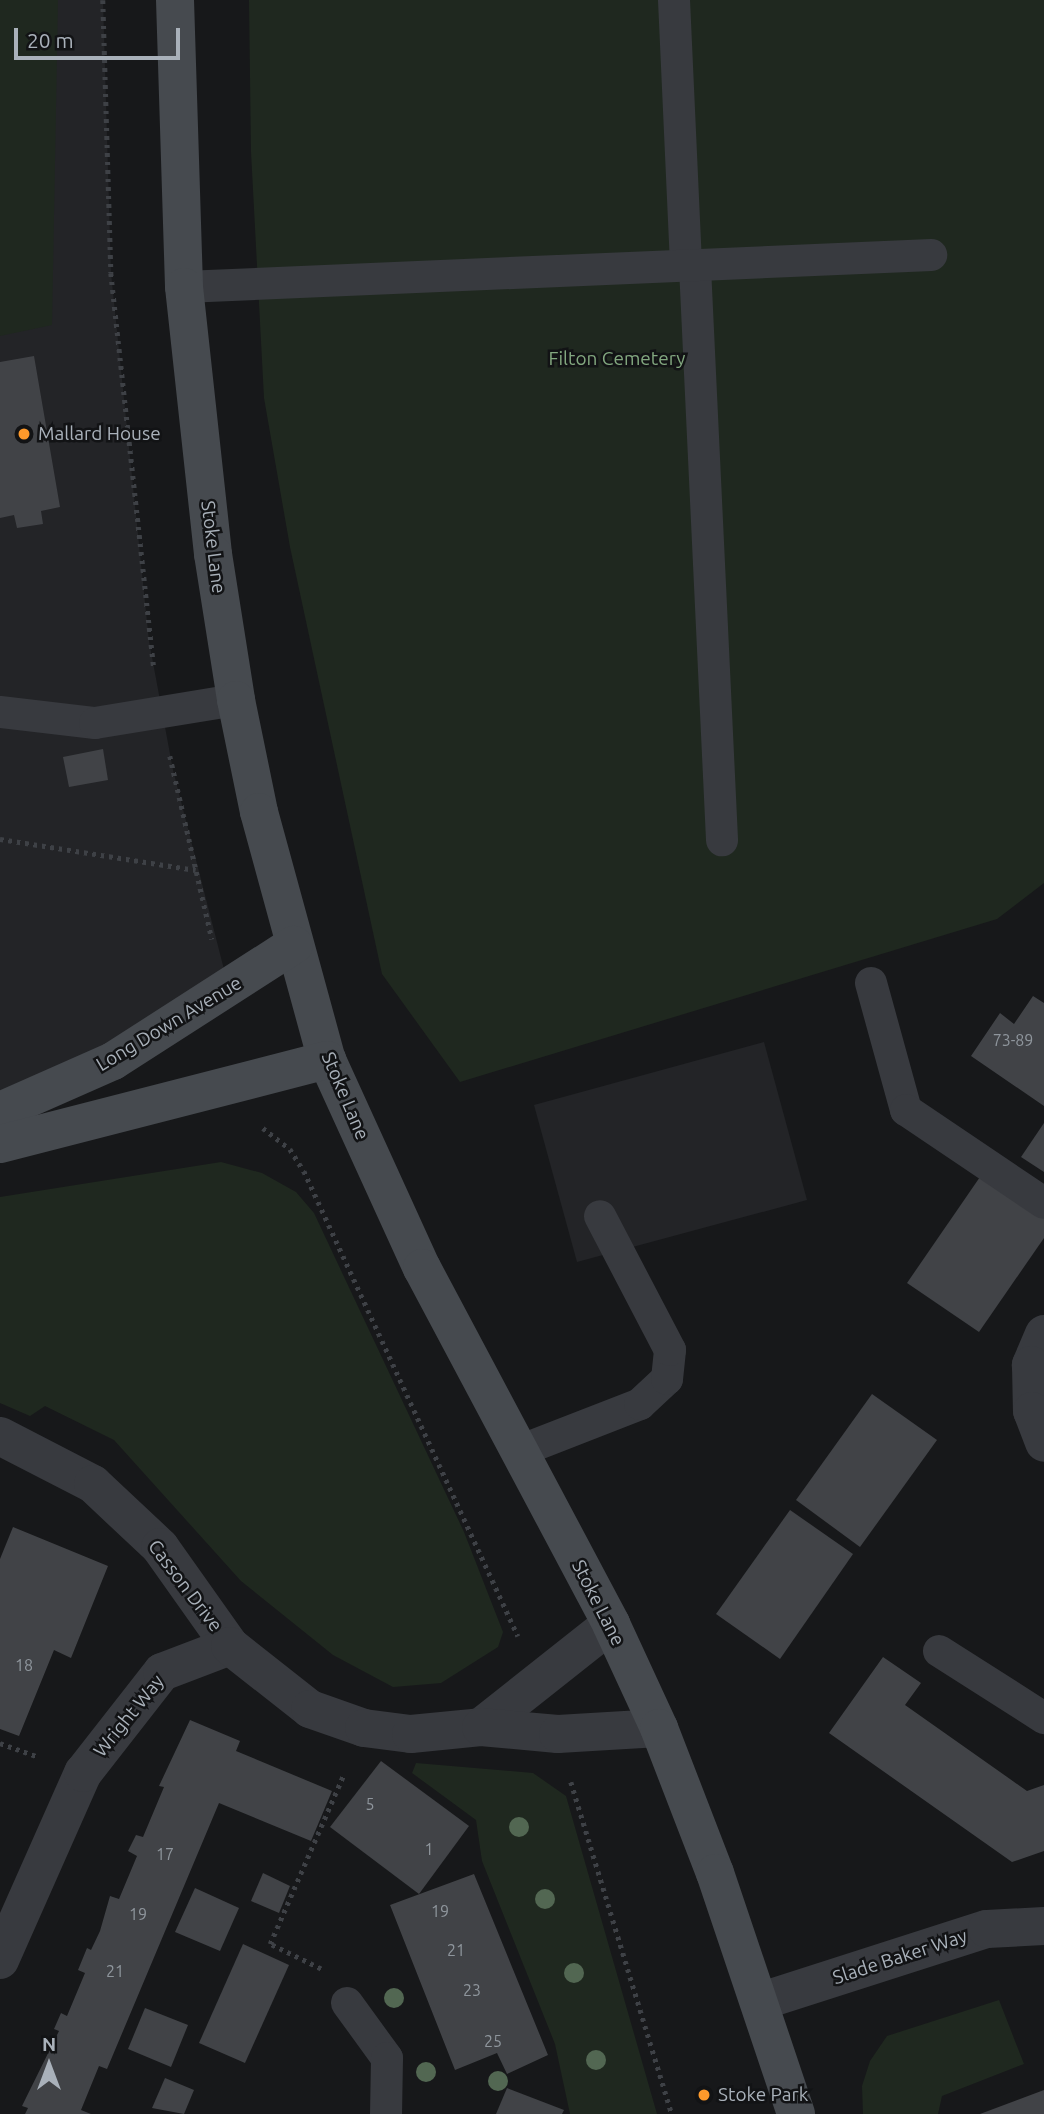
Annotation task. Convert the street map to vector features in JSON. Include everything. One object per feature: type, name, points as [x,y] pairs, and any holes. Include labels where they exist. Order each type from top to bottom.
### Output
[{"type":"street","name":"Stoke Lane","points":[[175,0],[184,286],[213,554],[236,700],[294,945],[327,1060],[422,1268],[517,1452],[611,1624],[659,1728],[759,2002],[796,2114]]},
{"type":"street","name":"Long Down Avenue","points":[[0,1111],[113,1060],[294,945]]},
{"type":"street","points":[[0,1144],[327,1060]]},
{"type":"street","points":[[1044,1334],[1031,1365],[1032,1411],[1044,1443]]},
{"type":"street","name":"Casson Drive","points":[[0,1436],[93,1484],[160,1547],[230,1646]]},
{"type":"street","points":[[481,1727],[611,1624]]},
{"type":"street","points":[[230,1646],[310,1709],[365,1728],[411,1734],[481,1727],[558,1734],[659,1728]]},
{"type":"street","name":"Wright Way","points":[[0,1960],[83,1773],[162,1672],[230,1646]]},
{"type":"street","name":"Slade Baker Way","points":[[759,2002],[987,1929],[1044,1926]]},
{"type":"lane","points":[[674,0],[722,840]]},
{"type":"lane","points":[[184,286],[931,255]]},
{"type":"lane","points":[[0,712],[84,722],[162,714],[236,700]]},
{"type":"lane","points":[[871,983],[906,1110],[1044,1203]]},
{"type":"lane","points":[[517,1452],[640,1404],[667,1379],[670,1350],[600,1216]]},
{"type":"lane","points":[[939,1651],[1044,1718]]},
{"type":"lane","points":[[346,2003],[387,2058],[386,2114]]},
{"type":"path","points":[[103,0],[111,273],[136,537],[162,714],[196,870],[212,929],[211,949]]},
{"type":"path","points":[[0,839],[196,870]]},
{"type":"path","points":[[259,1125],[290,1149],[304,1171],[489,1569],[537,1684]]},
{"type":"path","points":[[346,2003],[318,1963],[270,1944],[365,1728]]},
{"type":"path","points":[[558,1734],[672,2114]]},
{"type":"shaded area","points":[[0,0],[103,0],[111,273],[149,641],[173,770],[229,989],[0,1111]]},
{"type":"shaded area","points":[[764,1042],[807,1200],[577,1262],[534,1105]]},
{"type":"green space","points":[[0,0],[58,0],[52,325],[0,336]]},
{"type":"green space","name":"Filton Cemetery","points":[[249,0],[1044,0],[1044,883],[997,919],[460,1082],[382,974],[290,547],[264,398],[251,152]]},
{"type":"green space","points":[[221,1162],[262,1173],[296,1192],[314,1213],[464,1532],[503,1632],[498,1647],[441,1683],[393,1687],[333,1655],[241,1581],[114,1440],[45,1406],[30,1416],[0,1403],[0,1197]]},
{"type":"green space","points":[[416,1763],[533,1773],[566,1796],[657,2114],[570,2114],[555,2044],[482,1861],[476,1820],[412,1773]]},
{"type":"green space","points":[[999,2000],[1024,2064],[942,2096],[938,2114],[863,2114],[862,2086],[870,2061],[887,2036]]},
{"type":"building","name":"Mallard House","points":[[34,356],[60,507],[41,511],[43,524],[17,528],[14,515],[0,518],[0,362]]},
{"type":"building","points":[[103,749],[108,780],[69,787],[63,757]]},
{"type":"building","points":[[1033,996],[1044,1003],[1044,1106],[971,1056],[1000,1013],[1014,1024]]},
{"type":"building","points":[[1044,1123],[1044,1172],[1021,1157]]},
{"type":"building","points":[[982,1174],[1044,1217],[1044,1238],[979,1332],[907,1283]]},
{"type":"building","points":[[872,1394],[937,1440],[860,1547],[796,1500]]},
{"type":"building","points":[[790,1510],[853,1554],[780,1659],[716,1614]]},
{"type":"building","points":[[13,1527],[108,1566],[71,1658],[54,1650],[19,1736],[0,1729],[0,1559]]},
{"type":"building","points":[[883,1657],[921,1683],[905,1705],[1027,1791],[1044,1785],[1044,1851],[1012,1862],[829,1733]]},
{"type":"building","points":[[190,1720],[240,1741],[236,1751],[332,1791],[311,1841],[219,1803],[107,2069],[99,2066],[81,2110],[91,2114],[25,2114],[28,2108],[22,2106],[59,2031],[54,2029],[61,2013],[67,2016],[85,1973],[78,1970],[87,1948],[91,1950],[100,1931],[110,1896],[119,1899],[137,1856],[128,1851],[136,1835],[143,1837],[164,1787],[159,1786]]},
{"type":"building","points":[[381,1761],[469,1826],[419,1894],[330,1827]]},
{"type":"building","points":[[263,1873],[290,1886],[279,1913],[251,1901]]},
{"type":"building","points":[[474,1874],[548,2055],[507,2074],[497,2053],[455,2070],[390,1905]]},
{"type":"building","points":[[195,1888],[239,1908],[220,1951],[175,1932]]},
{"type":"building","points":[[243,1944],[289,1965],[245,2063],[199,2043]]},
{"type":"building","points":[[145,2008],[188,2025],[171,2067],[128,2049]]},
{"type":"building","points":[[165,2078],[194,2090],[184,2114],[152,2108]]},
{"type":"building","points":[[507,2088],[564,2110],[562,2114],[496,2114]]},
{"type":"building","points":[[1044,2090],[1044,2114],[980,2114]]},
{"type":"place","name":"Mallard House","points":[[24,434]]},
{"type":"place","name":"Stoke Park","points":[[704,2095]]}]
